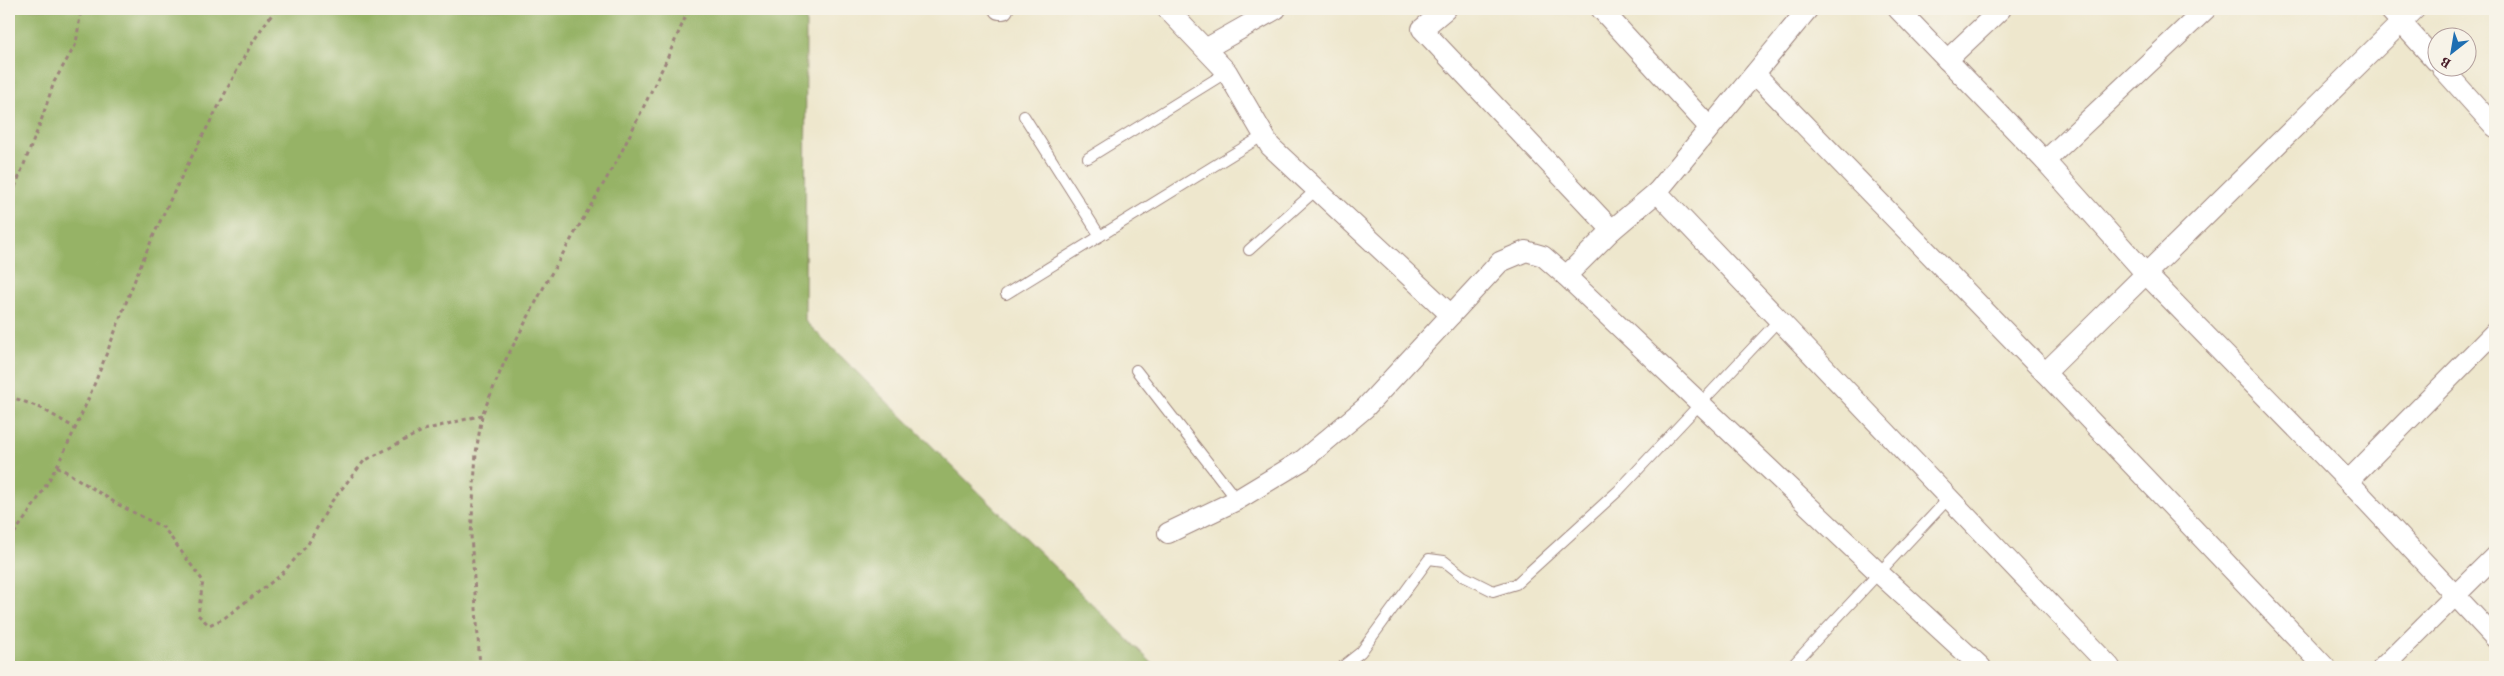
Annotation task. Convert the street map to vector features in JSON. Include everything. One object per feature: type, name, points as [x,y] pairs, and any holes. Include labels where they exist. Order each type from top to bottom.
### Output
[{"type":"street","points":[[1167,9],[1207,48],[1227,72],[1270,146],[1451,315]]},
{"type":"street","points":[[1207,48],[1276,9]]},
{"type":"street","points":[[1446,9],[1422,29],[1612,230]]},
{"type":"street","points":[[1600,9],[1709,127]]},
{"type":"street","points":[[1566,276],[1612,230],[1657,192],[1808,9]]},
{"type":"street","points":[[1898,9],[2045,161],[2147,275],[2348,481],[2495,638]]},
{"type":"street","points":[[1947,60],[2001,9]]},
{"type":"street","points":[[2045,161],[2206,9]]},
{"type":"street","points":[[2045,373],[2147,275],[2402,13],[2426,47]]},
{"type":"street","points":[[1755,74],[2045,373],[2325,667]]},
{"type":"street","points":[[2451,78],[2495,128]]},
{"type":"street","points":[[1657,192],[2110,667]]},
{"type":"street","points":[[1168,532],[1237,500],[1303,460],[1365,408],[1500,262],[1526,251],[1543,256],[1566,276],[1879,574],[1981,667]]},
{"type":"street","points":[[2348,481],[2495,332]]},
{"type":"street","points":[[2384,667],[2495,556]]},
{"type":"lane","points":[[1088,158],[1227,72]]},
{"type":"lane","points":[[1024,116],[1100,236]]},
{"type":"lane","points":[[1006,294],[1264,135]]},
{"type":"lane","points":[[1249,250],[1316,190]]},
{"type":"lane","points":[[1342,667],[1361,652],[1428,559],[1444,561],[1463,576],[1493,591],[1516,584],[1618,491],[1779,320]]},
{"type":"lane","points":[[1136,370],[1237,500]]},
{"type":"lane","points":[[1791,667],[1949,498]]},
{"type":"path","points":[[9,202],[40,124],[54,82],[76,44],[81,9]]},
{"type":"path","points":[[9,540],[29,515],[57,466],[75,428],[144,259],[175,191],[232,81],[277,9]]},
{"type":"path","points":[[480,667],[471,535],[476,453],[482,415],[504,363],[547,281],[619,157],[689,9]]},
{"type":"path","points":[[9,396],[42,408],[75,428]]},
{"type":"path","points":[[57,466],[119,505],[164,528],[203,581],[198,615],[209,625],[223,619],[282,575],[308,544],[332,501],[364,461],[424,430],[482,415]]},
{"type":"green space","points":[[9,9],[806,9],[805,321],[1156,667],[9,667]]}]
